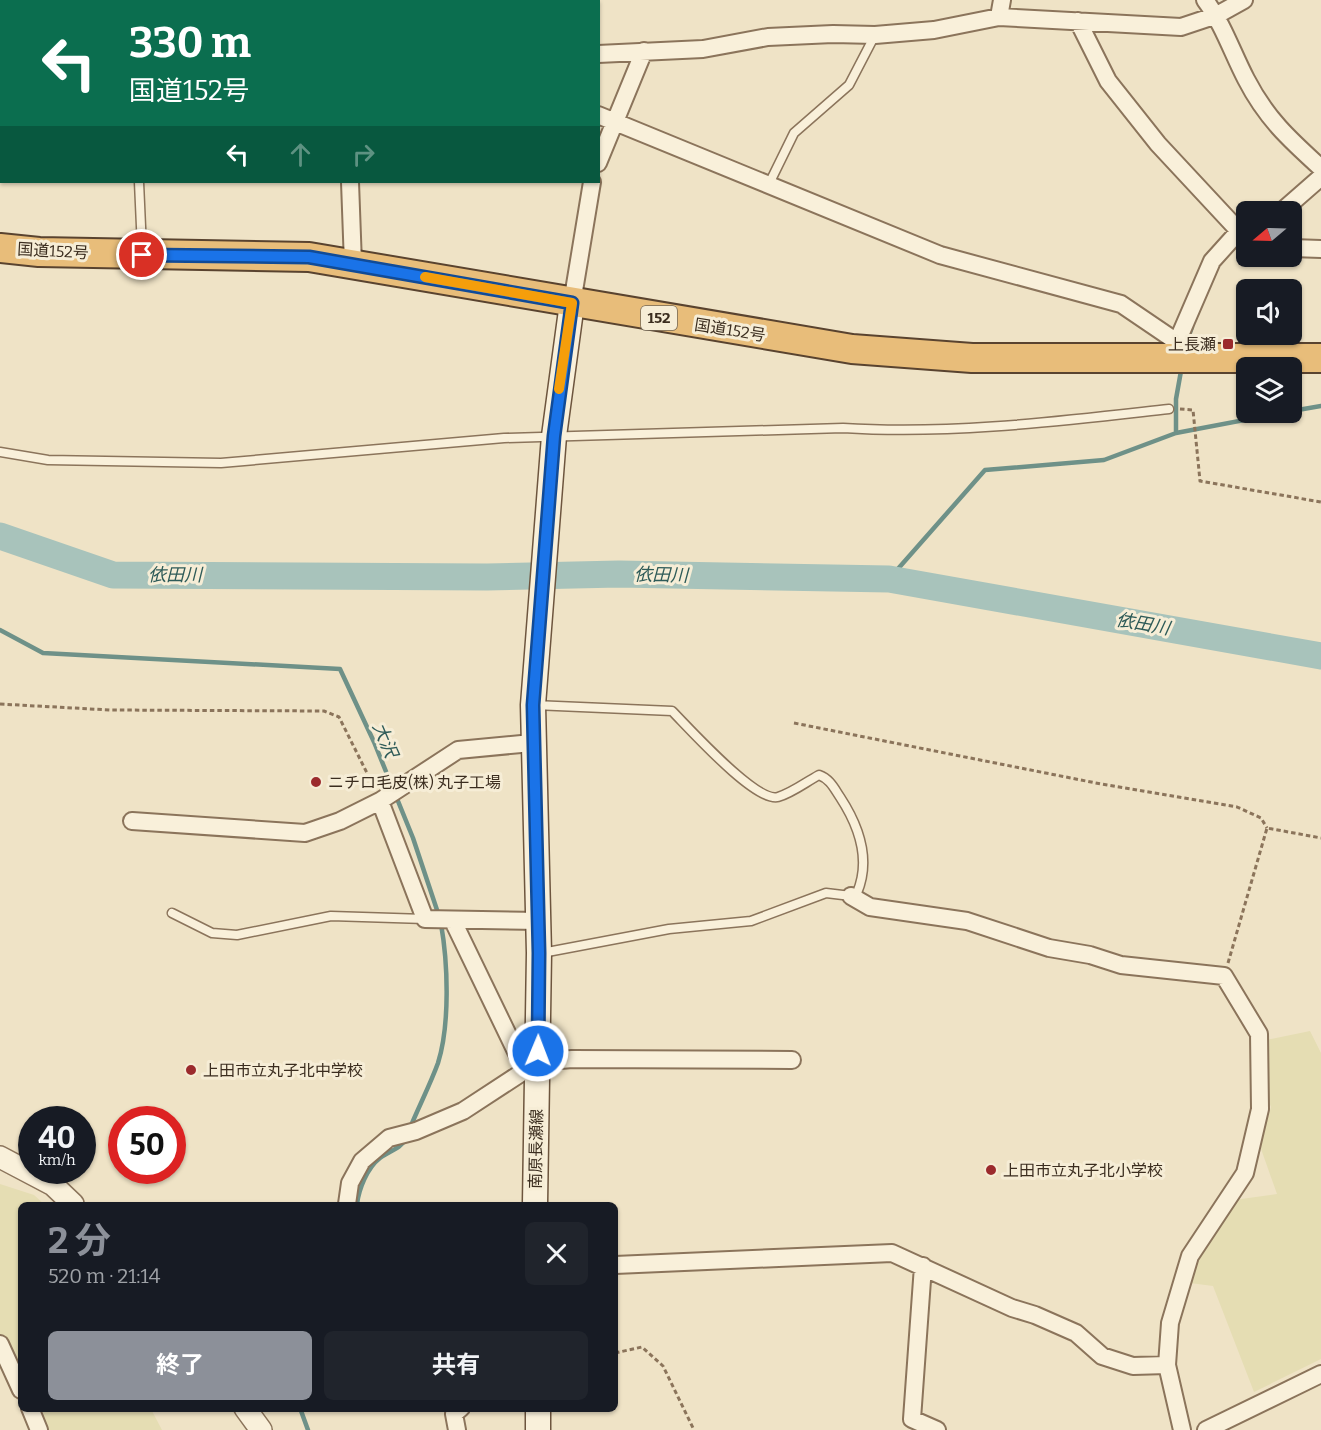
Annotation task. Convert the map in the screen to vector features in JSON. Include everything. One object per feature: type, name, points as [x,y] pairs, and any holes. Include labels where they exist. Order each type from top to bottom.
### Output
[{"type":"highway","name":"国道152号","points":[[0,248],[39,252],[309,257],[852,349],[972,358],[1176,350],[1321,358]]},
{"type":"main road","name":"南原長瀬線","points":[[537,1202],[531,1065],[539,953],[532,743],[533,705],[554,436],[572,303]]},
{"type":"main road","points":[[538,1412],[538,1430]]},
{"type":"street","points":[[999,17],[1002,0]]},
{"type":"street","points":[[1205,0],[1217,15],[1246,80],[1276,127],[1321,168]]},
{"type":"street","points":[[600,54],[703,49],[779,37],[833,34],[875,35],[934,30],[999,17],[1181,27],[1217,15],[1244,0]]},
{"type":"street","points":[[1078,21],[1108,81],[1158,144],[1236,226]]},
{"type":"street","points":[[600,158],[644,51]]},
{"type":"street","points":[[600,116],[940,255],[1121,304],[1176,350],[1212,261],[1236,239]]},
{"type":"street","points":[[1294,201],[1321,177]]},
{"type":"street","points":[[350,183],[353,264]]},
{"type":"street","points":[[572,303],[592,183]]},
{"type":"street","points":[[1302,248],[1321,249]]},
{"type":"street","points":[[132,820],[305,833],[340,821],[380,801],[458,750],[532,743]]},
{"type":"street","points":[[380,801],[425,919],[538,921]]},
{"type":"street","points":[[851,896],[870,907],[967,921],[1049,948],[1090,955],[1121,964],[1224,976],[1259,1034],[1260,1109],[1245,1173],[1190,1256],[1170,1323],[1167,1365],[1182,1430]]},
{"type":"street","points":[[453,921],[531,1065]]},
{"type":"street","points":[[347,1202],[350,1183],[362,1161],[388,1138],[416,1131],[463,1111],[531,1065],[583,1059],[792,1060]]},
{"type":"street","points":[[0,1157],[53,1185],[71,1202]]},
{"type":"street","points":[[618,1265],[892,1253],[1012,1308],[1035,1315],[1076,1333],[1102,1356],[1133,1366],[1167,1365]]},
{"type":"street","points":[[923,1266],[912,1419],[937,1430]]},
{"type":"street","points":[[0,1344],[18,1383]]},
{"type":"street","points":[[1206,1430],[1321,1374]]},
{"type":"street","points":[[32,1412],[39,1430]]},
{"type":"street","points":[[248,1412],[261,1430]]},
{"type":"street","points":[[456,1412],[454,1414],[457,1430]]},
{"type":"lane","points":[[768,186],[794,133],[849,85],[875,35]]},
{"type":"lane","points":[[139,183],[142,255]]},
{"type":"lane","points":[[0,452],[48,460],[221,464],[554,436],[997,427],[1169,409]]},
{"type":"lane","points":[[533,705],[672,711],[726,765],[764,796],[777,798],[819,775],[827,778],[855,820],[864,861],[862,880],[857,893],[851,896],[826,893],[751,921],[669,929],[539,953]]},
{"type":"lane","points":[[172,913],[212,933],[237,935],[331,916],[425,919]]},
{"type":"path","points":[[1181,409],[1193,410],[1200,481],[1321,502]]},
{"type":"path","points":[[0,704],[110,710],[324,711],[339,717],[352,739],[380,801]]},
{"type":"path","points":[[794,723],[1101,784],[1237,807],[1261,818],[1267,828],[1224,976]]},
{"type":"path","points":[[1267,828],[1321,838]]},
{"type":"path","points":[[618,1352],[642,1347],[663,1366],[694,1430]]},
{"type":"shaded area","points":[[1310,1031],[1321,1053],[1321,1359],[1254,1392],[1213,1286],[1190,1283],[1197,1252],[1234,1200],[1277,1194],[1260,1146],[1271,1107],[1255,1066],[1266,1040]]},
{"type":"shaded area","points":[[0,1184],[34,1195],[42,1202],[18,1202],[18,1389],[0,1348]]},
{"type":"shaded area","points":[[27,1412],[153,1412],[162,1430],[36,1430]]},
{"type":"waterway","points":[[1187,341],[1192,327]]},
{"type":"waterway","points":[[1176,433],[1176,399],[1181,371]]},
{"type":"waterway","points":[[1302,409],[1321,406]]},
{"type":"waterway","points":[[889,579],[985,470],[1104,460],[1176,433],[1236,422]]},
{"type":"waterway","name":"依田川","points":[[0,536],[113,575],[487,577],[619,574],[889,579],[1321,656]]},
{"type":"waterway","name":"大沢","points":[[0,630],[43,653],[340,669],[374,742],[413,838],[439,916]]},
{"type":"waterway","name":"大沢","points":[[410,1128],[438,1063],[445,1031],[446,975],[441,924]]},
{"type":"waterway","name":"大沢","points":[[358,1202],[362,1185],[371,1167],[380,1158],[401,1145],[406,1138]]},
{"type":"waterway","name":"大沢","points":[[301,1412],[308,1430]]},
{"type":"slow traffic","points":[[425,277],[572,303],[559,389]]},
{"type":"place","name":"上長瀬","points":[[1228,344]]},
{"type":"place","name":"ニチロ毛皮(株) 丸子工場","points":[[316,782]]},
{"type":"place","name":"上田市立丸子北中学校","points":[[191,1070]]},
{"type":"place","name":"上田市立丸子北小学校","points":[[991,1170]]},
{"type":"route","points":[[142,255],[309,257],[572,303],[554,436],[533,705],[532,743],[539,953],[538,1051]]}]
